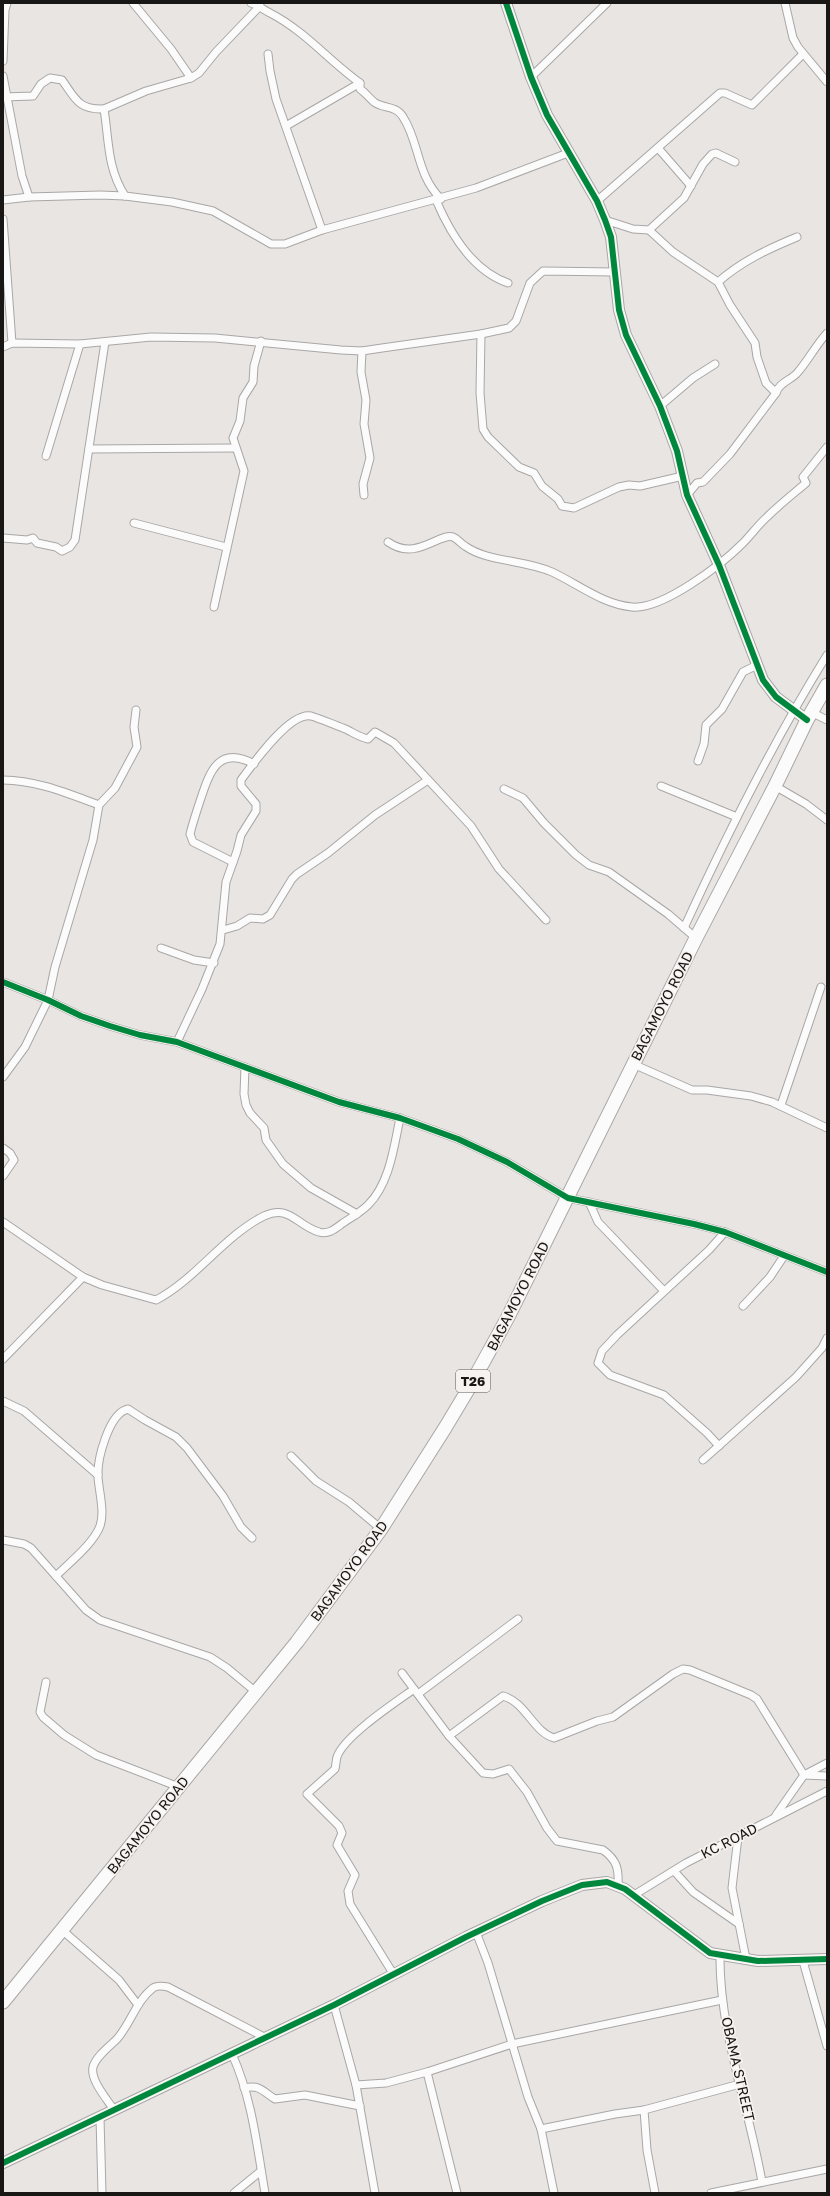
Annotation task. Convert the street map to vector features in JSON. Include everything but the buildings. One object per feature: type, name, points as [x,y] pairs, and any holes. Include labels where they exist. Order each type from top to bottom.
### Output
[{"type":"highway","name":"BAGAMOYO ROAD","points":[[3,2002],[256,1692],[381,1529],[469,1388],[568,1198],[696,938],[775,786],[809,716],[827,685]]},
{"type":"street","points":[[3,61],[5,10],[7,3]]},
{"type":"street","points":[[133,3],[171,49],[190,78]]},
{"type":"street","points":[[251,3],[260,6],[296,29],[326,54],[338,67],[360,83]]},
{"type":"street","points":[[506,3],[531,77],[547,115],[597,201],[611,237],[619,310],[626,335],[660,406],[677,452],[687,494],[719,565],[763,680],[776,697],[793,711],[827,720]]},
{"type":"street","points":[[531,77],[607,3]]},
{"type":"street","points":[[785,3],[793,38],[803,54],[827,82]]},
{"type":"street","points":[[5,97],[33,96],[41,84],[50,78],[62,80],[75,102],[97,109],[104,109],[146,91],[190,78],[199,73],[216,52],[260,6]]},
{"type":"street","points":[[268,54],[274,92],[322,230]]},
{"type":"street","points":[[597,201],[720,93],[725,93],[752,105],[803,54]]},
{"type":"street","points":[[3,76],[5,97],[22,176],[29,197]]},
{"type":"street","points":[[286,126],[360,83]]},
{"type":"street","points":[[360,83],[360,89],[369,95],[374,102],[393,108],[404,118],[424,174],[438,199],[454,236],[481,268],[495,279],[508,283]]},
{"type":"street","points":[[104,109],[112,168],[115,180],[124,196]]},
{"type":"street","points":[[658,148],[691,186]]},
{"type":"street","points":[[3,200],[29,197],[124,196],[206,209],[271,244],[284,244],[322,230],[476,188],[568,153]]},
{"type":"street","points":[[649,230],[678,204],[712,154],[716,153],[735,162]]},
{"type":"street","points":[[3,220],[12,343]]},
{"type":"street","points":[[604,220],[633,229],[649,230],[673,252],[718,282],[730,305],[755,343],[766,383],[776,393]]},
{"type":"street","points":[[718,282],[735,268],[762,251],[797,237]]},
{"type":"street","points":[[3,347],[12,343],[80,344],[150,337],[261,341],[362,351],[482,334],[509,328],[516,322],[530,283],[543,271],[615,272]]},
{"type":"street","points":[[687,494],[697,483],[703,482],[730,454],[776,393],[778,388],[798,373],[814,347],[827,333]]},
{"type":"street","points":[[482,334],[480,393],[483,429],[488,437],[519,466],[534,473],[542,486],[558,499],[562,506],[574,508],[619,487],[629,485],[640,486],[683,476]]},
{"type":"street","points":[[214,607],[226,547],[244,471],[240,456],[234,448],[232,438],[240,421],[243,398],[253,382],[254,366],[261,341]]},
{"type":"street","points":[[3,538],[27,540],[34,538],[38,543],[56,547],[62,551],[70,547],[75,540],[105,342]]},
{"type":"street","points":[[46,456],[80,344]]},
{"type":"street","points":[[362,351],[361,372],[366,400],[364,424],[370,458],[363,484],[364,495]]},
{"type":"street","points":[[660,406],[693,378],[715,364]]},
{"type":"street","points":[[388,542],[400,548],[412,549],[424,547],[447,536],[452,537],[478,553],[551,572],[604,599],[632,607],[645,607],[657,603],[719,565],[743,543],[765,518],[806,483],[803,477],[827,447]]},
{"type":"street","points":[[89,449],[234,448]]},
{"type":"street","points":[[134,524],[226,547]]},
{"type":"street","points":[[684,928],[737,816],[793,711],[827,655]]},
{"type":"street","points":[[698,761],[704,744],[706,725],[722,709],[743,672],[757,666]]},
{"type":"street","points":[[3,1077],[25,1047],[48,1000],[55,967],[93,840],[99,805],[115,788],[137,747],[134,727],[136,710]]},
{"type":"street","points":[[177,1042],[214,963],[223,930],[226,882],[241,835],[256,807],[241,786],[242,780],[254,764],[294,720],[309,716],[344,728],[368,739],[375,732],[394,743],[471,826],[500,869],[546,920]]},
{"type":"street","points":[[233,862],[197,844],[190,839],[190,834],[212,769],[230,757],[243,758],[254,764]]},
{"type":"street","points":[[3,779],[20,781],[51,789],[99,805]]},
{"type":"street","points":[[223,930],[237,926],[250,918],[263,919],[270,915],[292,879],[328,853],[375,814],[428,780]]},
{"type":"street","points":[[661,786],[737,816]]},
{"type":"street","points":[[775,786],[806,804],[827,820]]},
{"type":"street","points":[[504,789],[523,798],[544,823],[576,855],[589,865],[609,872],[696,938]]},
{"type":"street","points":[[161,948],[194,960],[214,963]]},
{"type":"street","points":[[3,982],[48,1000],[81,1016],[110,1026],[140,1035],[177,1042],[339,1102],[400,1118],[485,1151],[568,1198],[694,1224],[725,1232],[827,1272]]},
{"type":"street","points":[[781,1105],[821,988]]},
{"type":"street","points":[[633,1064],[692,1090],[707,1090],[752,1096],[781,1105],[827,1128]]},
{"type":"street","points":[[245,1067],[244,1094],[246,1105],[250,1113],[264,1128],[266,1140],[283,1164],[311,1188],[357,1214]]},
{"type":"street","points":[[3,1222],[83,1277],[102,1285],[156,1300],[252,1224],[272,1213],[285,1213],[313,1230],[324,1233],[330,1231],[357,1214],[368,1205],[381,1185],[394,1148],[400,1118]]},
{"type":"street","points":[[3,1148],[10,1153],[14,1160],[3,1176]]},
{"type":"street","points":[[589,1202],[598,1222],[664,1291]]},
{"type":"street","points":[[719,1446],[707,1433],[664,1395],[610,1375],[598,1363],[602,1351],[725,1232]]},
{"type":"street","points":[[743,1306],[770,1277],[784,1256]]},
{"type":"street","points":[[3,1359],[83,1277]]},
{"type":"street","points":[[703,1460],[796,1377],[816,1356],[827,1338]]},
{"type":"street","points":[[3,1400],[24,1411],[98,1475]]},
{"type":"street","points":[[56,1576],[92,1539],[101,1523],[98,1475],[104,1440],[110,1424],[128,1408],[145,1420],[176,1437],[187,1448],[223,1496],[241,1527],[252,1538]]},
{"type":"street","points":[[291,1456],[316,1481],[349,1502],[381,1529]]},
{"type":"street","points":[[3,1540],[24,1544],[31,1548],[86,1610],[100,1620],[210,1657],[234,1673],[256,1692]]},
{"type":"street","points":[[394,1975],[350,1904],[348,1891],[355,1875],[337,1845],[342,1833],[339,1826],[307,1794],[335,1769],[340,1752],[351,1738],[383,1711],[416,1691],[518,1619]]},
{"type":"street","points":[[449,1736],[503,1696],[508,1697],[546,1734],[554,1738],[597,1721],[613,1717],[673,1674],[683,1669],[690,1670],[755,1697],[804,1775]]},
{"type":"street","points":[[402,1673],[449,1736],[483,1773],[488,1775],[509,1769],[527,1792],[547,1828],[557,1841],[603,1850],[609,1855],[619,1867],[618,1886]]},
{"type":"street","points":[[46,1682],[40,1712],[43,1718],[64,1735],[96,1755],[179,1787]]},
{"type":"street","points":[[775,1817],[804,1775],[827,1764]]},
{"type":"street","points":[[804,1775],[827,1776]]},
{"type":"street","name":"KC ROAD","points":[[634,1895],[674,1871],[827,1791]]},
{"type":"street","points":[[738,1837],[732,1882],[746,1959]]},
{"type":"street","points":[[674,1871],[693,1892],[739,1924]]},
{"type":"street","points":[[3,2163],[334,2005],[476,1932],[542,1901],[582,1885],[607,1882],[618,1886],[634,1895],[710,1953],[758,1961],[803,1961],[827,1959]]},
{"type":"street","points":[[62,1930],[119,1980],[138,2005]]},
{"type":"street","points":[[476,1932],[488,1963],[528,2097],[541,2129],[554,2193]]},
{"type":"street","name":"OBAMA STREET","points":[[720,1954],[722,2000],[740,2084],[752,2127],[762,2182]]},
{"type":"street","points":[[803,1961],[827,2046]]},
{"type":"street","points":[[114,2110],[95,2080],[93,2068],[95,2061],[118,2037],[138,2005],[153,1988],[168,1987],[234,2023],[266,2038]]},
{"type":"street","points":[[356,2085],[386,2083],[427,2072],[512,2044],[722,2000]]},
{"type":"street","points":[[334,2005],[356,2085],[375,2193]]},
{"type":"street","points":[[232,2054],[241,2074],[259,2145],[261,2171],[265,2193]]},
{"type":"street","points":[[427,2072],[457,2193]]},
{"type":"street","points":[[541,2129],[615,2114],[644,2110],[740,2084]]},
{"type":"street","points":[[244,2088],[250,2086],[264,2090],[275,2099],[305,2095],[360,2106]]},
{"type":"street","points":[[644,2110],[647,2150],[655,2193]]},
{"type":"street","points":[[100,2118],[102,2193]]},
{"type":"street","points":[[712,2193],[827,2169]]},
{"type":"street","points":[[234,2193],[261,2171]]},
{"type":"cycle path","points":[[506,3],[531,77],[547,115],[597,201],[605,220],[611,237],[619,310],[626,335],[660,406],[677,451],[687,495],[719,565],[763,680],[776,697],[807,720]]},
{"type":"cycle path","points":[[3,982],[48,1000],[81,1016],[140,1035],[177,1042],[339,1102],[400,1118],[458,1139],[507,1162],[568,1198],[694,1224],[725,1232],[827,1272]]},
{"type":"cycle path","points":[[3,2163],[334,2005],[466,1937],[542,1901],[582,1885],[607,1882],[625,1889],[710,1953],[758,1961],[827,1959]]}]
